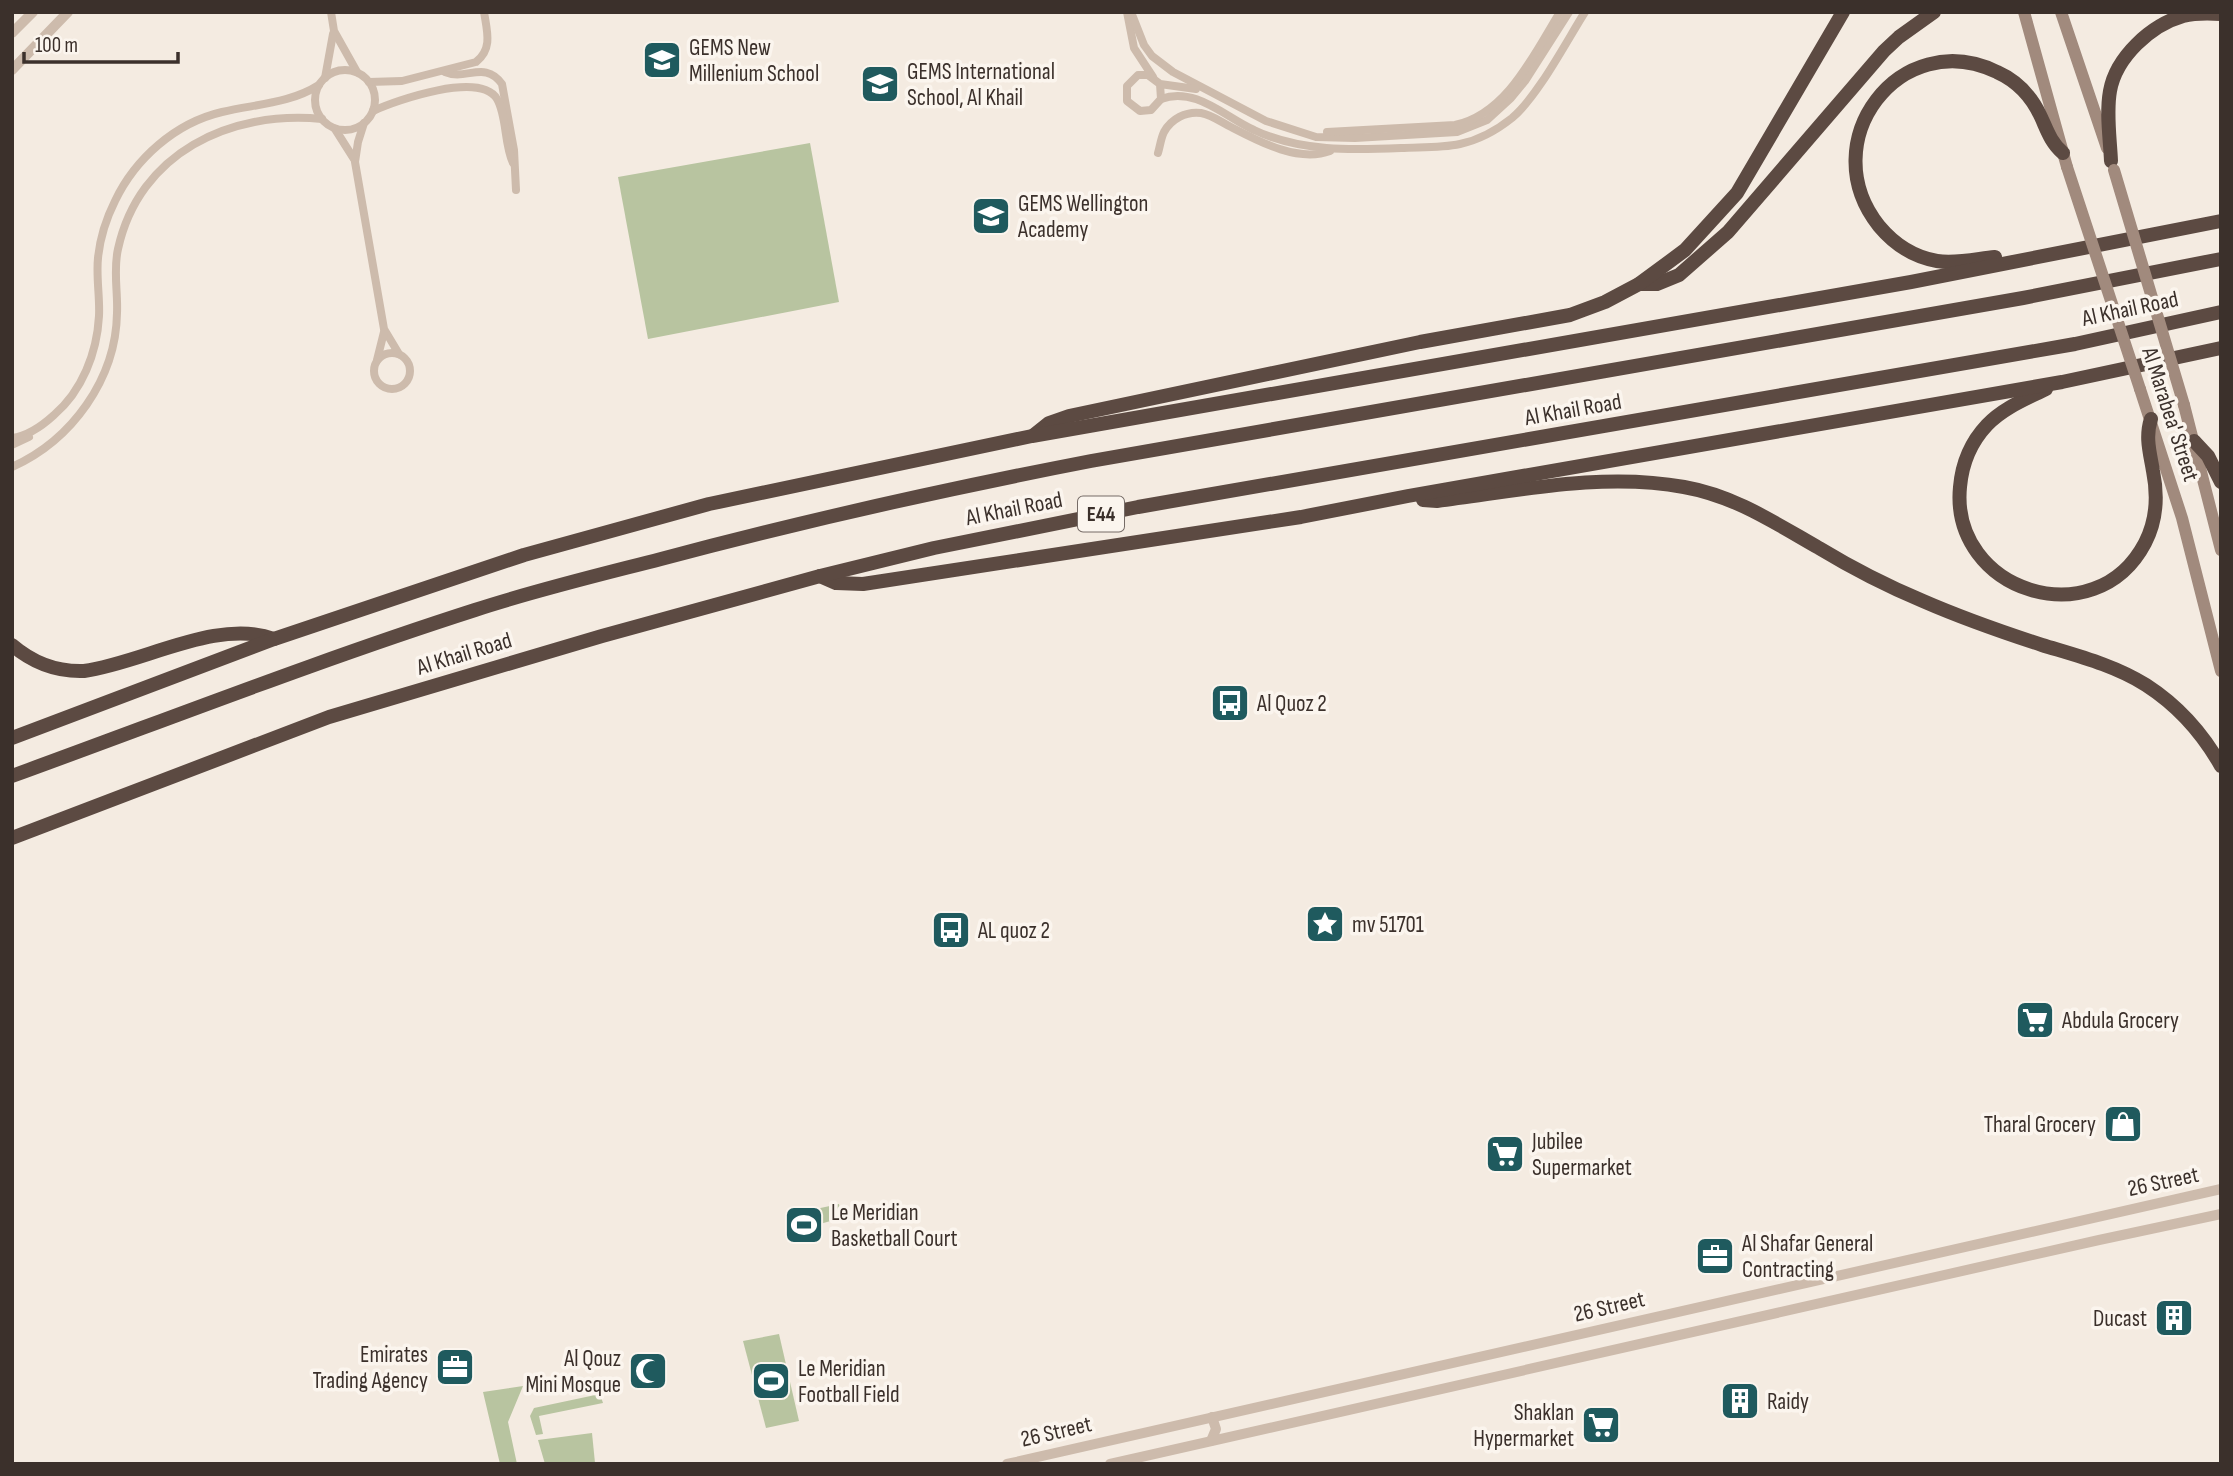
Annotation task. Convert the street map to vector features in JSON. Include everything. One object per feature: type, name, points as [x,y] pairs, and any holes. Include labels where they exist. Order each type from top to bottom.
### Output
[{"type":"highway","points":[[1032,436],[1049,423],[1069,416],[1407,345],[1570,315],[1605,302],[1639,284],[1685,250],[1737,193],[1843,12]]},
{"type":"highway","points":[[1639,284],[1657,284],[1668,280],[1709,251],[1746,213],[1884,51],[1915,24],[1934,12]]},
{"type":"highway","points":[[2112,166],[2110,89],[2126,56],[2143,38],[2164,24],[2183,16],[2221,14]]},
{"type":"highway","points":[[2013,262],[1997,257],[1938,261],[1909,252],[1885,233],[1867,209],[1856,181],[1855,151],[1862,122],[1882,92],[1898,79],[1917,69],[1938,63],[1970,63],[2000,73],[2025,92],[2065,160]]},
{"type":"highway","points":[[12,738],[274,639],[524,555],[647,519],[771,489],[1032,436],[1645,330],[2013,262],[2217,220]]},
{"type":"highway","name":"Al Khail Road","points":[[12,776],[477,609],[819,519],[987,481],[1091,461],[2009,301],[2221,259]]},
{"type":"highway","name":"Al Khail Road","points":[[12,838],[329,717],[602,636],[820,576],[978,539],[1138,507],[2048,348],[2221,312]]},
{"type":"highway","points":[[820,576],[836,583],[863,584],[1301,517],[2062,382],[2221,348]]},
{"type":"highway","points":[[2062,382],[2003,411],[1988,424],[1975,439],[1961,477],[1961,518],[1968,538],[1979,556],[2014,584],[2035,593],[2078,594],[2099,588],[2113,580],[2137,557],[2146,542],[2157,510],[2157,494],[2147,439],[2151,419]]},
{"type":"highway","points":[[2194,441],[2208,456],[2221,482]]},
{"type":"highway","points":[[1408,496],[1437,501],[1595,481],[1678,486],[1718,496],[1772,520],[1856,569],[1921,600],[1995,630],[2107,665],[2127,674],[2165,699],[2182,714],[2207,743],[2221,766]]},
{"type":"highway","points":[[12,645],[41,664],[62,670],[83,671],[222,634],[248,632],[274,639]]},
{"type":"main road","name":"Al Marabea' Street","points":[[2024,12],[2065,160],[2192,551],[2221,671]]},
{"type":"main road","name":"Al Marabea' Street","points":[[2062,12],[2184,405],[2221,550]]},
{"type":"street","points":[[12,33],[33,12]]},
{"type":"street","points":[[12,70],[68,12]]},
{"type":"street","points":[[331,12],[334,31],[356,72],[369,82],[374,96],[373,111]]},
{"type":"street","points":[[369,82],[394,82],[445,72],[476,62],[484,55],[488,40],[484,12]]},
{"type":"street","points":[[1129,12],[1134,48],[1160,84],[1161,99],[1156,107],[1146,111],[1135,109],[1128,102],[1125,91],[1129,82],[1138,75],[1153,77]]},
{"type":"street","points":[[1129,12],[1152,55],[1173,72],[1212,94],[1266,121],[1317,137],[1354,138],[1457,132],[1478,125],[1496,113],[1518,90],[1569,12]]},
{"type":"street","points":[[1308,133],[1455,125],[1473,120],[1489,109],[1512,85],[1560,12]]},
{"type":"street","points":[[1161,99],[1179,95],[1197,99],[1266,136],[1332,149],[1441,146],[1471,141],[1499,128],[1528,101],[1585,12]]},
{"type":"street","points":[[325,78],[334,31]]},
{"type":"street","points":[[12,438],[26,435],[59,411],[73,395],[91,359],[99,316],[97,272],[101,241],[110,211],[132,173],[159,145],[193,122],[221,112],[287,100],[343,70],[356,72]]},
{"type":"street","points":[[445,72],[455,75],[487,72],[499,79],[506,95],[514,150],[516,190]]},
{"type":"street","points":[[1160,84],[1180,85],[1212,94]]},
{"type":"street","points":[[319,85],[315,99],[322,119]]},
{"type":"street","points":[[355,162],[364,123],[373,111],[414,95],[471,87],[483,88],[493,94],[500,104],[513,163]]},
{"type":"street","points":[[1158,153],[1170,124],[1185,114],[1194,113],[1212,116],[1276,148],[1315,153],[1326,153],[1332,149]]},
{"type":"street","points":[[12,465],[32,457],[75,420],[105,371],[117,320],[116,266],[121,237],[132,209],[167,162],[191,146],[232,127],[294,117],[322,119],[334,128],[355,162],[384,329],[399,354],[407,361],[410,370],[408,379],[398,388],[388,389],[377,382],[373,368],[384,329]]},
{"type":"street","points":[[334,128],[349,130],[364,123]]},
{"type":"street","points":[[377,360],[387,353],[399,354]]},
{"type":"street","points":[[12,445],[30,436],[41,425]]},
{"type":"street","name":"26 Street","points":[[1007,1464],[2219,1191]]},
{"type":"street","name":"26 Street","points":[[1110,1464],[2221,1214]]},
{"type":"street","points":[[1211,1441],[1216,1429],[1212,1417]]},
{"type":"green space","points":[[810,143],[839,302],[648,339],[618,177]]},
{"type":"green space","name":"Le Meridian Basketball Court","points":[[839,1204],[841,1218],[792,1232],[788,1215]]},
{"type":"green space","name":"Le Meridian Football Field","points":[[779,1334],[799,1421],[766,1428],[743,1341]]},
{"type":"green space","points":[[523,1386],[508,1422],[517,1464],[500,1464],[483,1392]]},
{"type":"green space","points":[[600,1394],[603,1403],[539,1416],[543,1434],[536,1435],[530,1416],[534,1408]]},
{"type":"green space","points":[[592,1433],[595,1463],[545,1464],[538,1440]]},
{"type":"place","name":"GEMS New Millenium School","points":[[662,60]]},
{"type":"place","name":"GEMS International School, Al Khail","points":[[880,84]]},
{"type":"place","name":"GEMS Wellington Academy","points":[[991,216]]},
{"type":"place","name":"Al Quoz 2","points":[[1230,703]]},
{"type":"place","name":"mv 51701","points":[[1325,924]]},
{"type":"place","name":"AL quoz 2","points":[[951,930]]},
{"type":"place","name":"Abdula Grocery","points":[[2035,1020]]},
{"type":"place","name":"Tharal Grocery","points":[[2123,1124]]},
{"type":"place","name":"Jubilee Supermarket","points":[[1505,1154]]},
{"type":"place","name":"Le Meridian Basketball Court","points":[[804,1225]]},
{"type":"place","name":"Al Shafar General Contracting","points":[[1715,1256]]},
{"type":"place","name":"Ducast","points":[[2174,1318]]},
{"type":"place","name":"Emirates Trading Agency","points":[[455,1367]]},
{"type":"place","name":"Al Qouz Mini Mosque","points":[[648,1371]]},
{"type":"place","name":"Le Meridian Football Field","points":[[771,1381]]},
{"type":"place","name":"Raidy","points":[[1740,1401]]},
{"type":"place","name":"Shaklan Hypermarket","points":[[1601,1425]]}]
